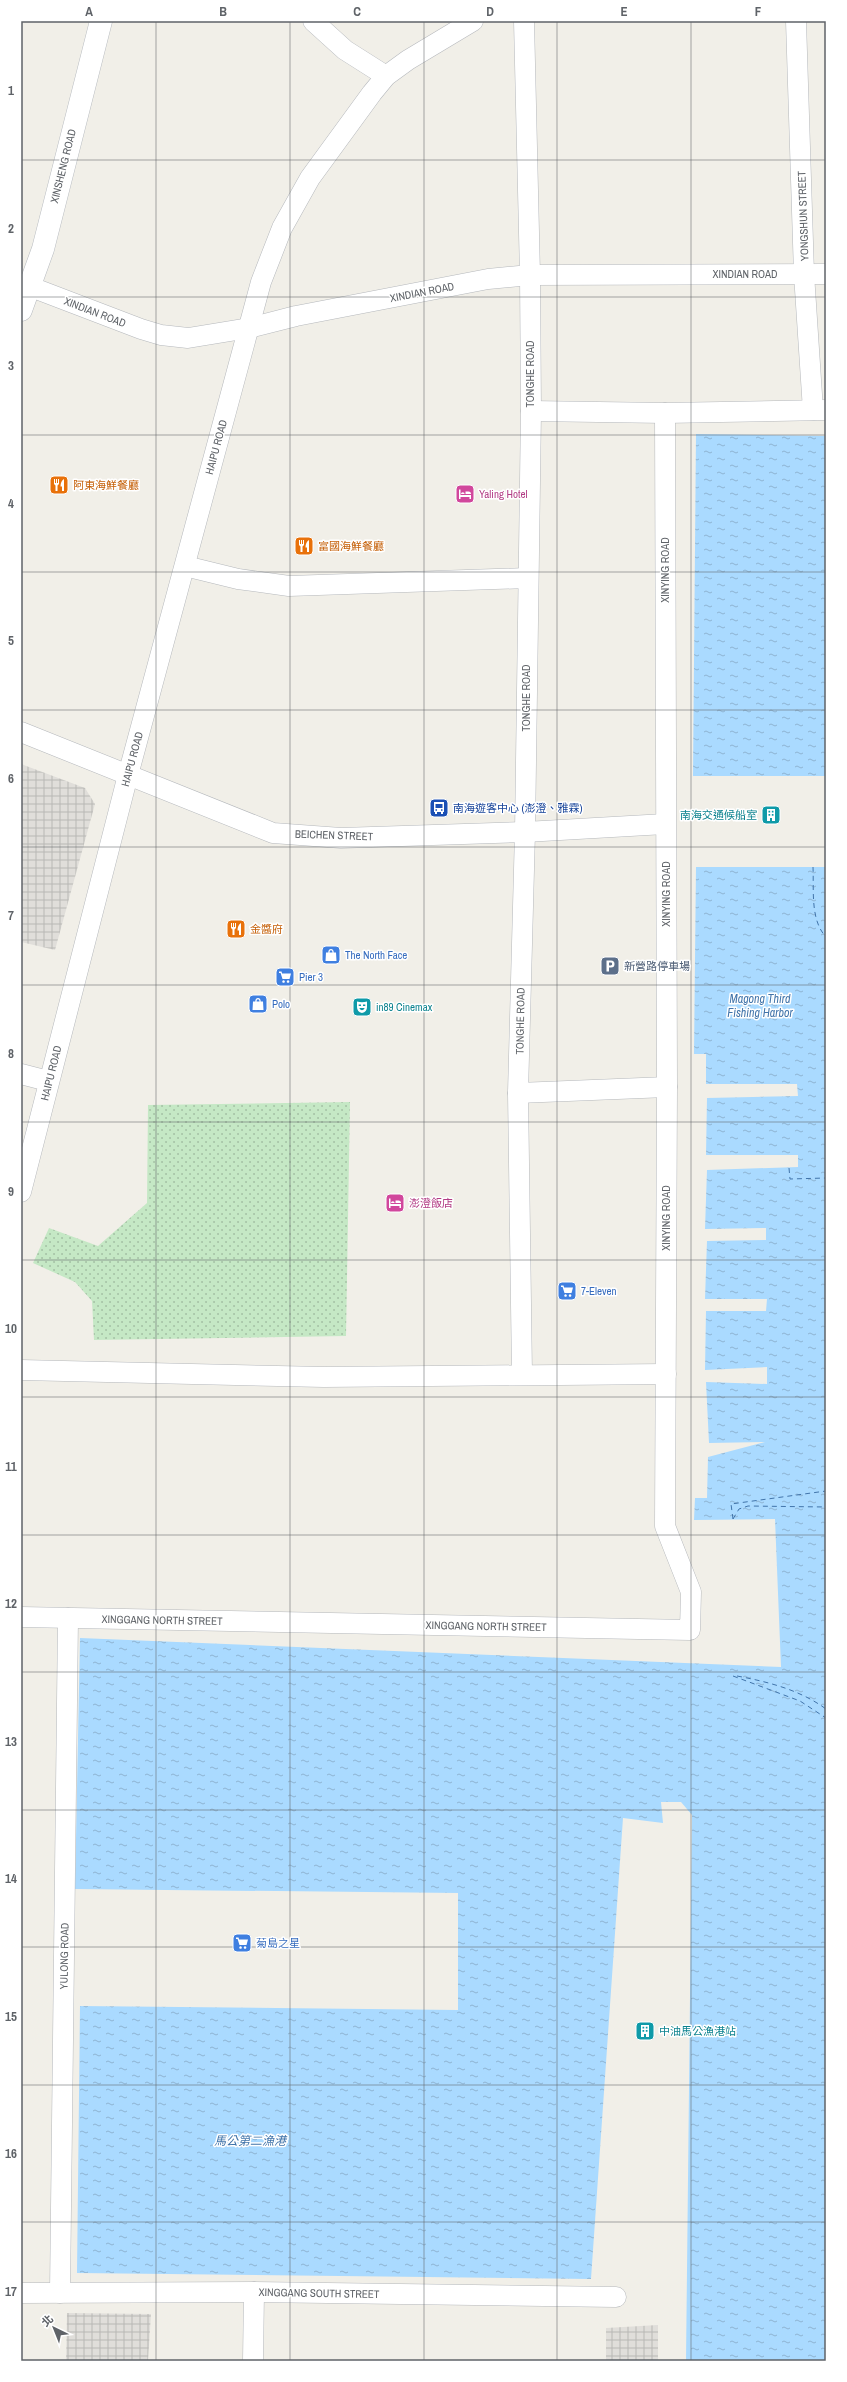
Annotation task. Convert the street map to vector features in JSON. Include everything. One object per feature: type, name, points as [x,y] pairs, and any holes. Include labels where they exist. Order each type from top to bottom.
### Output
[{"type":"main road","name":"XINSHENG ROAD","points":[[21,310],[26,290],[43,249],[101,21]]},
{"type":"street","points":[[313,21],[345,50],[386,76]]},
{"type":"street","name":"HAIPU ROAD","points":[[21,1192],[48,1081],[128,775],[261,282],[289,216],[328,151],[386,76],[408,60],[473,21]]},
{"type":"street","name":"TONGHE ROAD","points":[[522,1374],[518,1093],[525,832],[527,578],[531,411],[530,275],[524,21]]},
{"type":"street","name":"YONGSHUN STREET","points":[[796,21],[804,274],[819,410]]},
{"type":"street","name":"XINDIAN ROAD","points":[[26,290],[161,335],[188,338],[249,328],[296,316],[488,279],[530,275],[826,274]]},
{"type":"street","points":[[531,411],[665,414],[819,410]]},
{"type":"street","name":"XINYING ROAD","points":[[665,414],[665,824],[667,1087],[666,1374]]},
{"type":"street","points":[[185,566],[238,579],[289,586],[527,578]]},
{"type":"street","name":"BEICHEN STREET","points":[[21,732],[273,833],[341,838],[525,832],[665,824]]},
{"type":"street","points":[[21,1074],[48,1081]]},
{"type":"street","points":[[518,1093],[667,1087]]},
{"type":"street","points":[[21,1370],[324,1377],[522,1374],[666,1374]]},
{"type":"street","name":"XINGGANG NORTH STREET","points":[[21,1617],[690,1630],[691,1592],[665,1526],[666,1374]]},
{"type":"street","name":"YULONG ROAD","points":[[60,2294],[68,1618]]},
{"type":"street","points":[[253,2361],[254,2292]]},
{"type":"street","name":"XINGGANG SOUTH STREET","points":[[21,2293],[254,2292],[616,2298]]},
{"type":"shaded area","points":[[21,764],[85,788],[95,804],[55,950],[21,942]]},
{"type":"shaded area","points":[[67,2313],[151,2314],[148,2361],[66,2361]]},
{"type":"shaded area","points":[[658,2325],[658,2361],[606,2361],[606,2328]]},
{"type":"green space","points":[[350,1102],[346,1336],[94,1340],[92,1301],[75,1282],[33,1263],[49,1228],[98,1246],[147,1203],[148,1105]]},
{"type":"water","points":[[696,434],[826,436],[826,776],[693,776]]},
{"type":"water","name":"馬公第二漁港","points":[[696,867],[826,867],[826,2361],[686,2361],[692,1815],[681,1802],[661,1802],[663,1823],[623,1818],[591,2279],[77,2273],[80,2006],[458,2010],[458,1893],[75,1889],[80,1638],[781,1667],[775,1519],[694,1520],[695,1498],[707,1498],[708,1457],[765,1442],[709,1443],[706,1382],[767,1384],[767,1367],[705,1370],[706,1311],[766,1311],[767,1299],[705,1299],[707,1241],[766,1240],[766,1228],[705,1229],[707,1170],[798,1167],[798,1155],[706,1155],[707,1098],[798,1096],[797,1084],[706,1084],[706,1054],[694,1054]]},
{"type":"ferry route","points":[[813,867],[813,895],[815,913],[817,922],[826,937]]},
{"type":"ferry route","points":[[789,1168],[790,1179],[826,1178]]},
{"type":"ferry route","points":[[733,1519],[731,1504],[826,1491]]},
{"type":"ferry route","points":[[733,1519],[739,1509],[748,1506],[826,1507]]},
{"type":"ferry route","points":[[733,1676],[800,1701],[826,1718]]},
{"type":"ferry route","points":[[737,1676],[761,1681],[795,1692],[816,1702],[826,1709]]},
{"type":"place","name":"阿東海鮮餐廳","points":[[59,485]]},
{"type":"place","name":"Yaling Hotel","points":[[465,494]]},
{"type":"place","name":"富國海鮮餐廳","points":[[304,546]]},
{"type":"place","name":"南海遊客中心 (澎澄、雅霖)","points":[[439,808]]},
{"type":"place","name":"南海交通候船室","points":[[771,815]]},
{"type":"place","name":"金醬府","points":[[236,929]]},
{"type":"place","name":"The North Face","points":[[331,955]]},
{"type":"place","name":"新營路停車場","points":[[610,966]]},
{"type":"place","name":"Pier 3","points":[[285,977]]},
{"type":"place","name":"Polo","points":[[258,1004]]},
{"type":"place","name":"in89 Cinemax","points":[[362,1007]]},
{"type":"place","name":"澎澄飯店","points":[[395,1203]]},
{"type":"place","name":"7-Eleven","points":[[567,1291]]},
{"type":"place","name":"菊島之星","points":[[242,1943]]},
{"type":"place","name":"中油馬公漁港站","points":[[645,2031]]},
{"type":"water label","name":"Magong Third Fishing Harbor","points":[[760,1006]]}]
